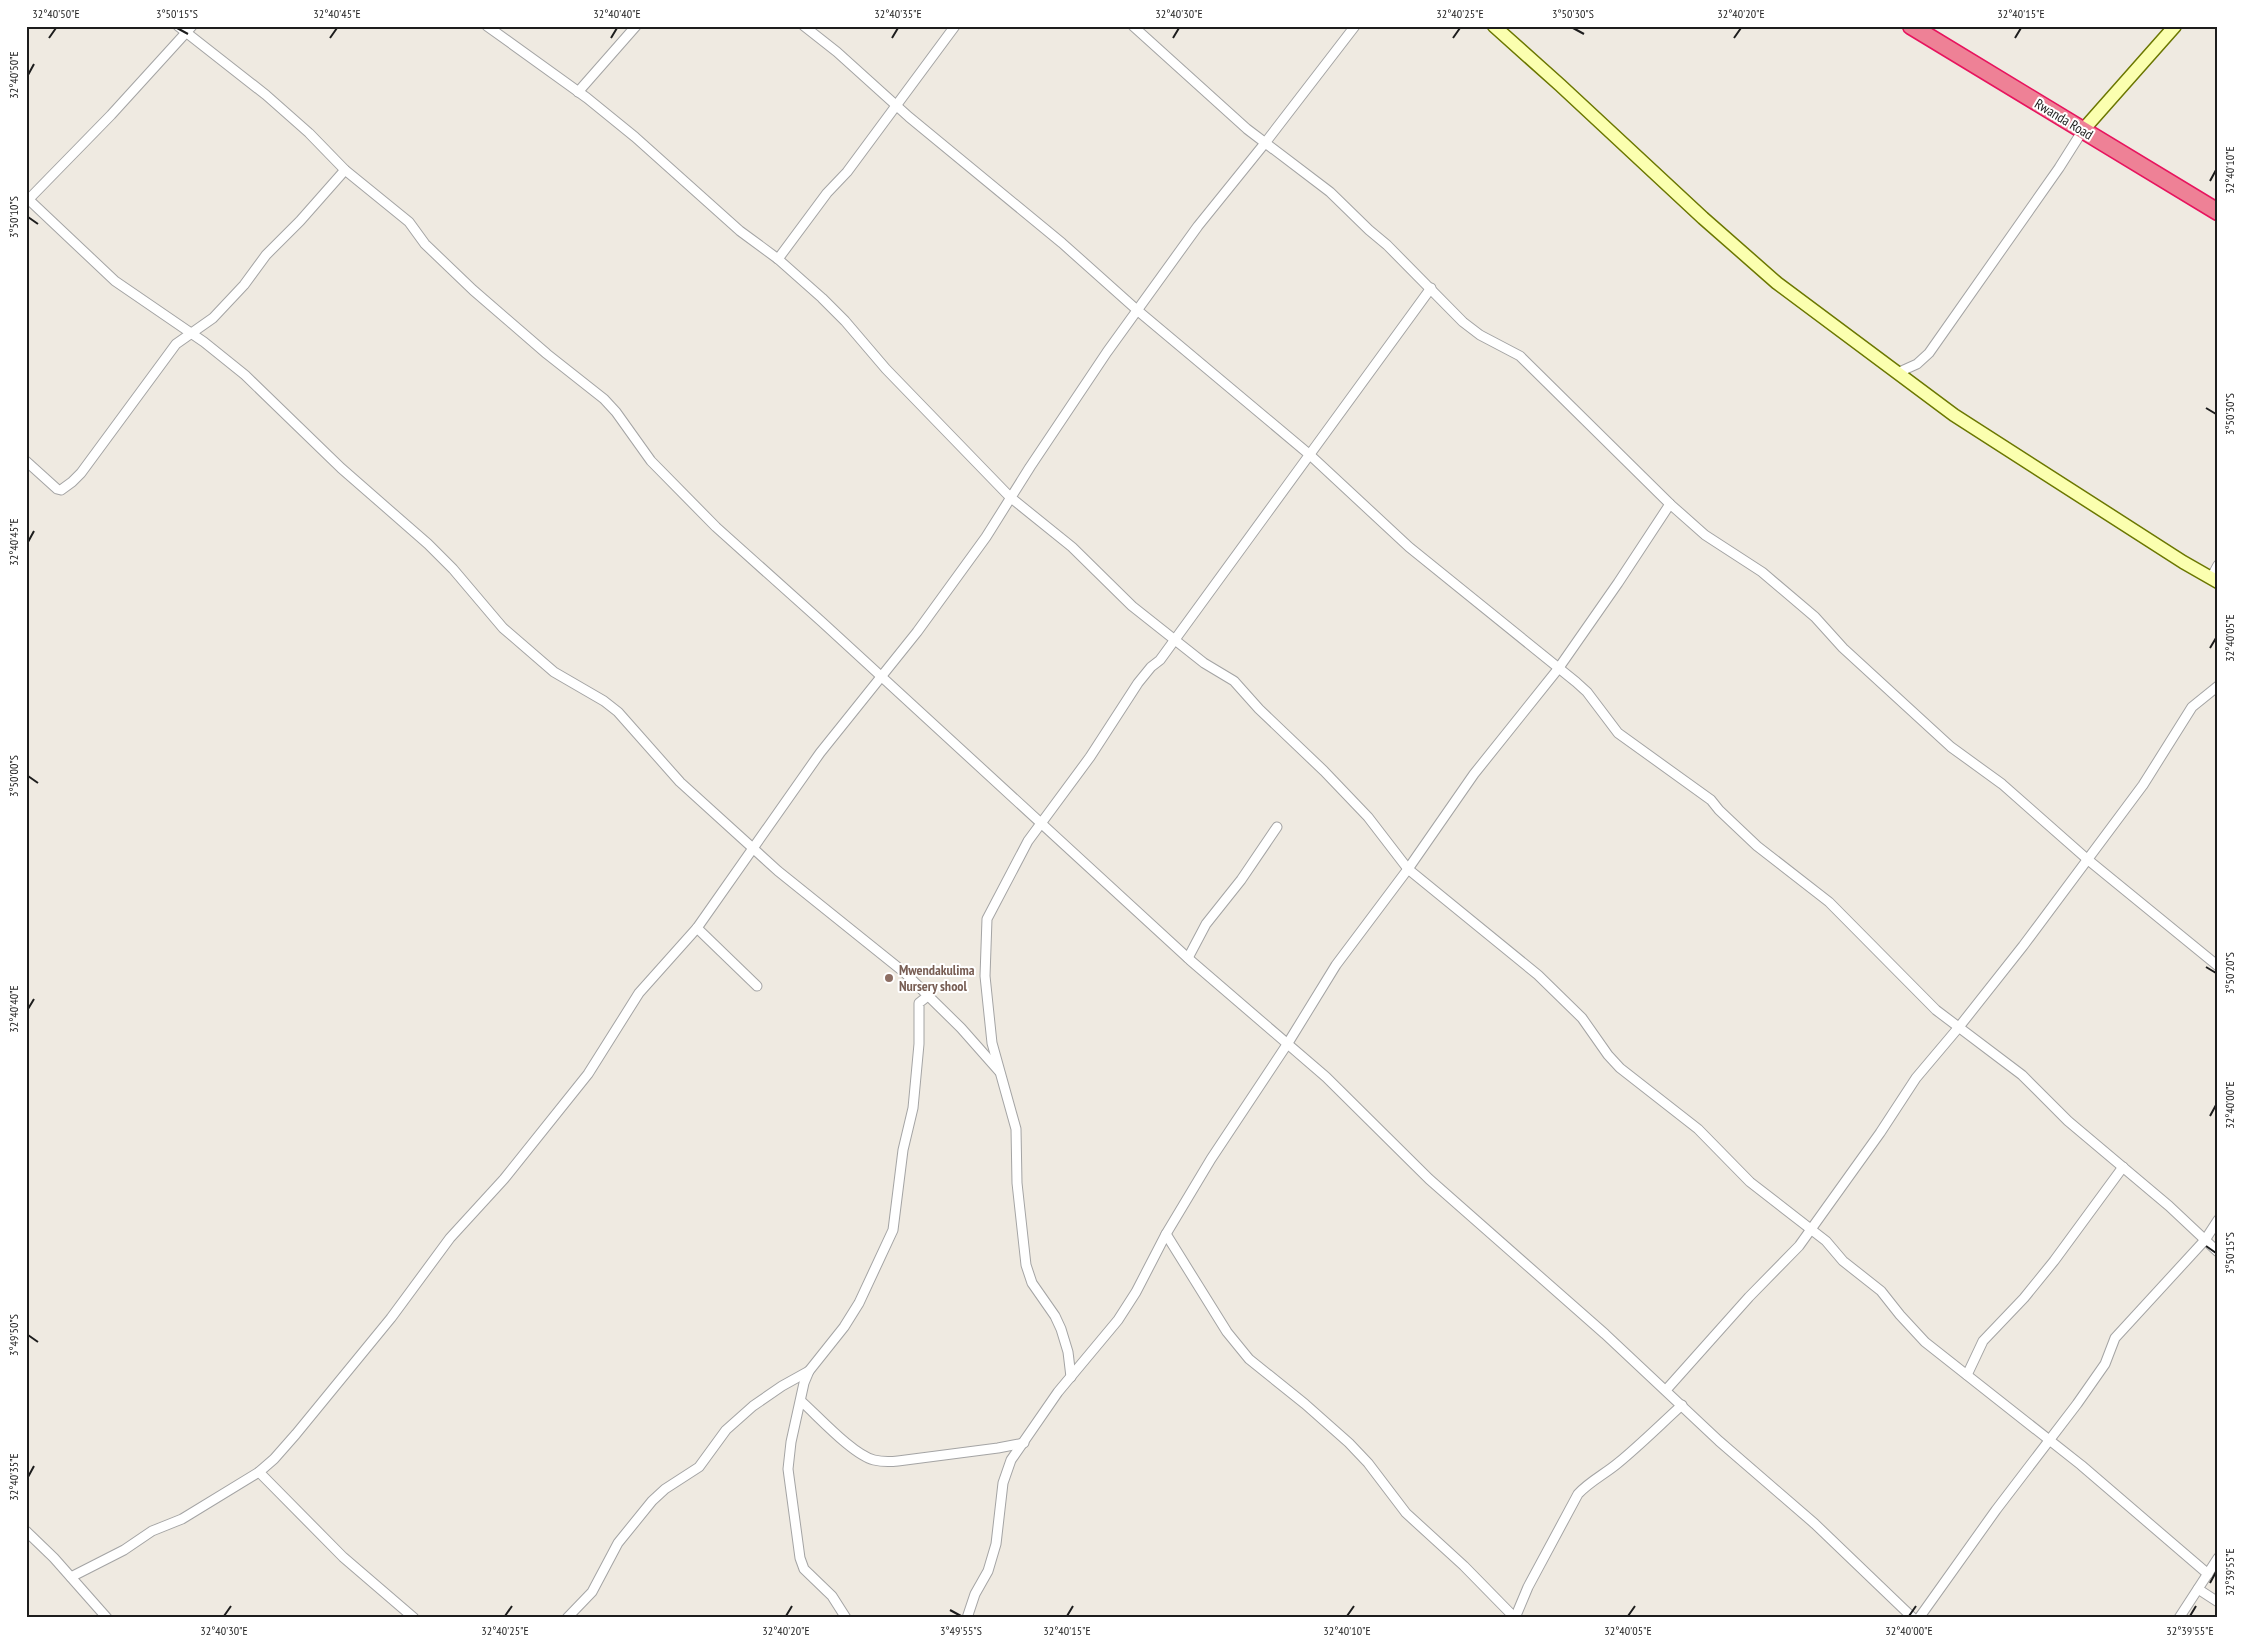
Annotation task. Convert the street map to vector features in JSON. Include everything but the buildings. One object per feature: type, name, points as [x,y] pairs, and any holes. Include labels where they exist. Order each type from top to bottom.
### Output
[{"type":"highway","name":"Rwanda Road","points":[[1911,26],[2218,212]]},
{"type":"street","points":[[178,26],[189,30],[266,95],[309,133],[344,170],[409,222],[425,244],[473,290],[546,354],[604,399],[670,483],[716,528],[1188,958],[1326,1077],[1429,1178],[1682,1404],[1726,1448],[1815,1524],[1913,1618]]},
{"type":"street","points":[[487,26],[635,136],[740,231],[778,259],[845,321],[886,369],[1010,497],[1072,547],[1132,606],[1174,640],[1240,687],[1259,710],[1324,771],[1368,818],[1408,869],[1538,975],[1582,1018],[1608,1055],[1620,1068],[1698,1129],[1750,1182],[1811,1228],[1856,1272],[1881,1291],[1925,1342],[2051,1441],[2208,1574]]},
{"type":"street","points":[[578,92],[636,26]]},
{"type":"street","points":[[804,26],[837,52],[896,105],[1062,243],[1137,310],[1310,455],[1383,525],[1587,692],[1618,733],[1711,800],[1757,846],[1828,902],[1930,1004],[2022,1075],[2068,1121],[2123,1167],[2218,1252]]},
{"type":"street","points":[[778,259],[827,193],[847,172],[955,26]]},
{"type":"street","points":[[1133,26],[1265,143],[1330,192],[1431,288],[1463,322],[1480,335],[1520,356],[1670,504],[1705,535],[1762,572],[1815,617],[1843,648],[1950,747],[2016,795],[2087,859],[2218,966]]},
{"type":"street","points":[[71,1577],[124,1550],[152,1531],[182,1519],[259,1472],[274,1460],[296,1434],[391,1318],[450,1238],[504,1179],[588,1074],[639,992],[697,928],[820,754],[880,676],[917,632],[986,537],[1010,497],[1137,310],[1209,212],[1355,26]]},
{"type":"street","points":[[1494,26],[1703,218],[1777,282],[1896,374],[1954,415],[2214,580],[2218,565]]},
{"type":"street","points":[[1896,374],[1917,364],[1928,353],[2060,168],[2083,130],[2175,26]]},
{"type":"street","points":[[189,30],[27,199],[115,281],[192,334],[245,375],[341,468],[428,544],[453,569],[503,628],[554,672],[604,701],[618,712],[680,782],[778,872],[872,945],[929,995],[1000,1071]]},
{"type":"street","points":[[26,461],[57,489],[61,490],[72,482],[105,442],[124,413],[176,344],[213,318],[244,285],[266,255],[300,221],[344,170]]},
{"type":"street","points":[[1071,1377],[1068,1352],[1061,1329],[1055,1316],[1032,1282],[1026,1266],[1017,1183],[1016,1129],[992,1043],[985,976],[986,919],[1024,848],[1090,757],[1138,683],[1151,667],[1160,660],[1431,288]]},
{"type":"street","points":[[967,1618],[976,1594],[988,1571],[996,1544],[1006,1471],[1011,1460],[1071,1377],[1118,1320],[1136,1292],[1166,1234],[1211,1158],[1288,1043],[1336,965],[1408,869],[1474,774],[1558,669],[1670,504]]},
{"type":"street","points":[[1666,1390],[1749,1297],[1799,1246],[1880,1133],[1903,1095],[1960,1027],[2143,785],[2192,707],[2218,686]]},
{"type":"street","points":[[1188,958],[1206,924],[1241,880],[1277,827]]},
{"type":"street","points":[[697,928],[757,986]]},
{"type":"street","points":[[846,1618],[832,1596],[804,1569],[800,1558],[788,1469],[791,1442],[804,1383],[809,1371],[849,1319],[893,1230],[904,1150],[913,1108],[919,1044],[919,1003],[929,995]]},
{"type":"street","points":[[1967,1375],[1983,1342],[2044,1273],[2086,1220],[2123,1167]]},
{"type":"street","points":[[1918,1618],[1996,1510],[2051,1441],[2105,1364],[2115,1338],[2205,1240],[2218,1220]]},
{"type":"street","points":[[1166,1234],[1227,1332],[1249,1359],[1305,1404],[1349,1443],[1368,1463],[1406,1513],[1464,1566],[1515,1618],[1528,1587],[1578,1494],[1587,1484],[1616,1466],[1682,1404]]},
{"type":"street","points":[[567,1618],[592,1592],[618,1543],[652,1501],[665,1489],[699,1467],[726,1430],[753,1406],[782,1386],[809,1371]]},
{"type":"street","points":[[801,1401],[856,1450],[873,1460],[884,1462],[898,1461],[1024,1443]]},
{"type":"street","points":[[259,1472],[343,1558],[414,1618]]},
{"type":"street","points":[[26,1531],[71,1577],[107,1618]]},
{"type":"street","points":[[2179,1618],[2218,1558]]},
{"type":"street","points":[[2198,1589],[2218,1602]]},
{"type":"place","name":"Mwendakulima Nursery shool","points":[[889,978]]}]
